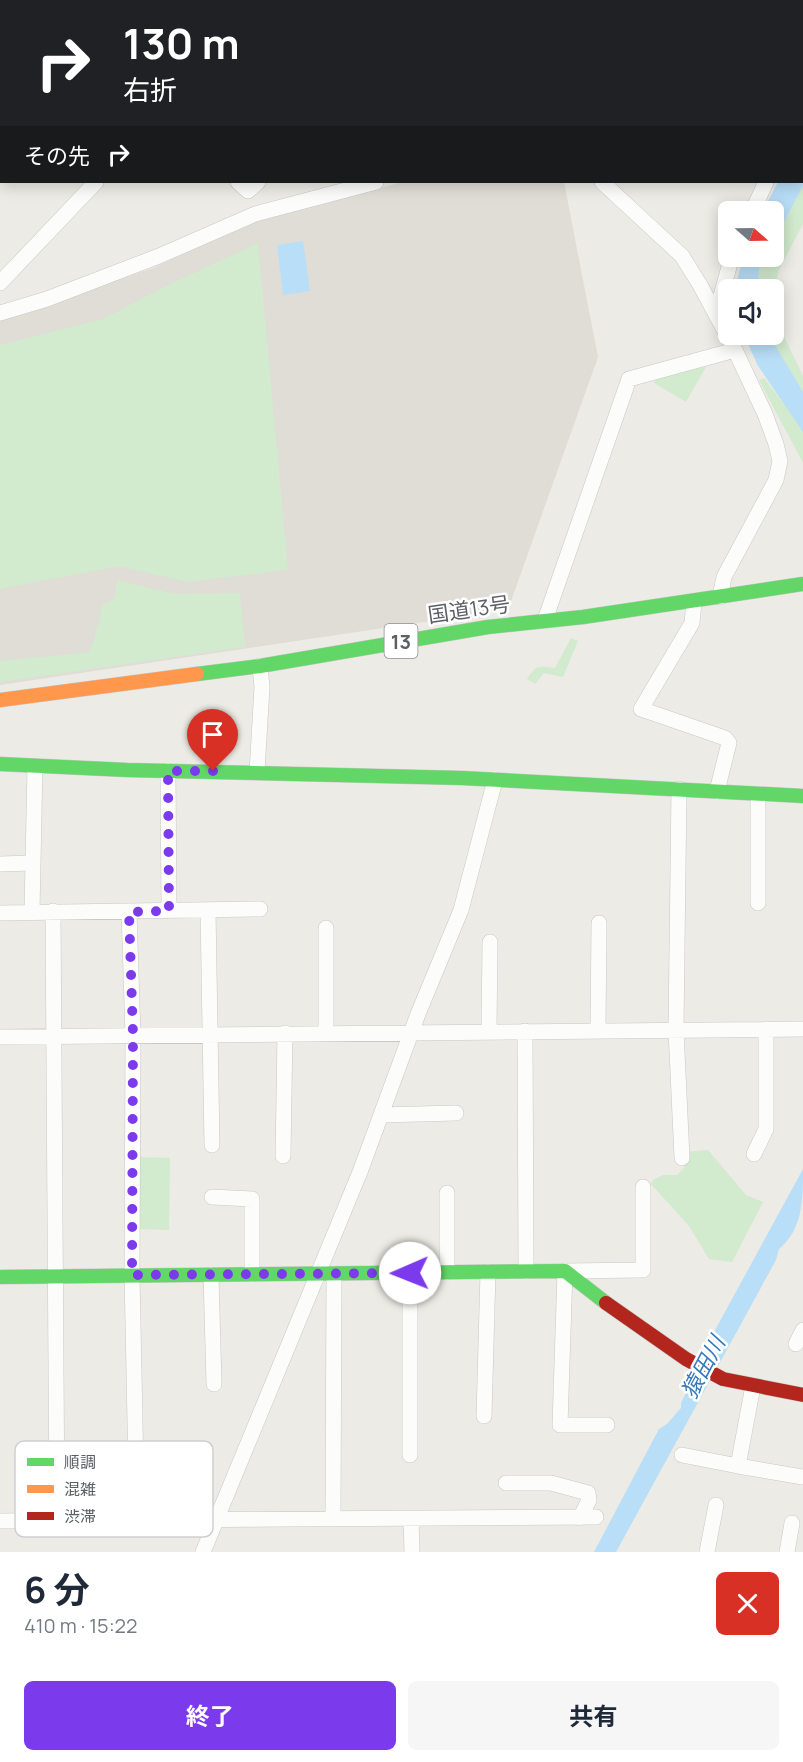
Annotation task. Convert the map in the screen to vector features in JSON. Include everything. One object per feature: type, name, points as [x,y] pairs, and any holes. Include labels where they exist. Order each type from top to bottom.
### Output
[{"type":"main road","name":"国道13号","points":[[0,700],[260,666],[478,628],[694,602],[803,584]]},
{"type":"main road","points":[[0,764],[35,767],[495,780],[803,796]]},
{"type":"main road","points":[[0,1277],[565,1271],[608,1305],[686,1359],[723,1379],[803,1395]]},
{"type":"street","points":[[0,283],[95,183]]},
{"type":"street","points":[[0,313],[47,299],[148,260],[255,214],[372,183]]},
{"type":"street","points":[[603,183],[682,256],[735,350],[765,414],[780,461],[776,480],[724,577],[720,597]]},
{"type":"street","points":[[757,201],[766,183]]},
{"type":"street","points":[[248,185],[255,214]]},
{"type":"street","points":[[716,314],[729,267]]},
{"type":"street","points":[[545,620],[629,379],[735,350]]},
{"type":"street","points":[[694,602],[692,623],[641,709],[725,738],[729,743],[717,791]]},
{"type":"street","points":[[257,772],[262,687],[260,666]]},
{"type":"street","points":[[32,911],[35,767]]},
{"type":"street","points":[[168,771],[169,911]]},
{"type":"street","points":[[213,1527],[326,1274],[412,1032],[462,910],[495,780]]},
{"type":"street","points":[[679,789],[676,1030],[682,1158]]},
{"type":"street","points":[[758,795],[758,903]]},
{"type":"street","points":[[0,864],[32,864]]},
{"type":"street","points":[[0,913],[260,909]]},
{"type":"street","points":[[208,910],[212,1145]]},
{"type":"street","points":[[53,912],[56,1441]]},
{"type":"street","points":[[129,912],[133,1035],[132,1275],[135,1441]]},
{"type":"street","points":[[598,1029],[599,923]]},
{"type":"street","points":[[326,928],[326,1033]]},
{"type":"street","points":[[489,1032],[490,942]]},
{"type":"street","points":[[0,1037],[598,1029],[803,1029]]},
{"type":"street","points":[[754,1154],[766,1129],[766,1029]]},
{"type":"street","points":[[525,1031],[526,1271]]},
{"type":"street","points":[[283,1156],[285,1033]]},
{"type":"street","points":[[381,1115],[456,1113]]},
{"type":"street","points":[[607,1425],[560,1425],[565,1271],[643,1270],[643,1187]]},
{"type":"street","points":[[447,1193],[447,1272]]},
{"type":"street","points":[[212,1197],[252,1199],[252,1274]]},
{"type":"street","points":[[484,1416],[488,1272]]},
{"type":"street","points":[[410,1273],[410,1455]]},
{"type":"street","points":[[326,1274],[333,1518]]},
{"type":"street","points":[[211,1275],[214,1384]]},
{"type":"street","points":[[738,1466],[753,1386]]},
{"type":"street","points":[[682,1455],[803,1477]]},
{"type":"street","points":[[506,1483],[551,1483],[588,1493],[589,1500],[580,1518]]},
{"type":"street","points":[[707,1552],[716,1505]]},
{"type":"street","points":[[216,1520],[596,1517]]},
{"type":"street","points":[[411,1518],[412,1552]]},
{"type":"street","points":[[0,1521],[15,1521]]},
{"type":"street","points":[[787,1552],[792,1523]]},
{"type":"street","points":[[203,1552],[209,1537]]},
{"type":"shaded area","points":[[399,183],[564,183],[598,357],[510,604],[505,610],[0,685],[0,319],[153,268],[255,221]]},
{"type":"green space","points":[[803,186],[803,224],[784,260],[784,222]]},
{"type":"green space","points":[[258,243],[288,570],[187,582],[119,566],[0,589],[0,345],[103,319],[166,286]]},
{"type":"green space","points":[[759,267],[781,267],[777,279],[758,279]]},
{"type":"green space","points":[[784,336],[803,376],[803,400],[769,345],[784,345]]},
{"type":"green space","points":[[706,367],[686,402],[654,383],[658,376]]},
{"type":"green space","points":[[764,378],[803,429],[803,463],[759,380]]},
{"type":"green space","points":[[117,580],[175,594],[240,593],[245,647],[0,682],[0,661],[90,652],[100,618],[101,606],[115,598]]},
{"type":"green space","points":[[571,638],[578,641],[563,677],[544,673],[535,684],[527,679],[538,667],[555,668]]},
{"type":"green space","points":[[708,1150],[746,1195],[763,1202],[732,1262],[709,1259],[689,1226],[651,1184],[653,1180],[663,1175],[677,1175],[684,1168],[685,1152]]},
{"type":"green space","points":[[139,1157],[170,1158],[169,1230],[138,1229]]},
{"type":"water","points":[[777,183],[803,183],[784,222],[784,201],[768,201]]},
{"type":"water","points":[[303,241],[310,291],[283,295],[277,245]]},
{"type":"water","points":[[740,267],[759,267],[758,279],[738,279]]},
{"type":"water","points":[[749,345],[775,345],[803,392],[803,432],[758,366]]},
{"type":"water","name":"猿田川","points":[[803,1169],[802,1203],[793,1232],[779,1249],[776,1260],[616,1552],[594,1552],[659,1429],[667,1424],[681,1408],[681,1403],[702,1354]]},
{"type":"traffic: fast","points":[[197,674],[260,666],[488,627],[583,617],[803,584]]},
{"type":"traffic: fast","points":[[0,764],[127,770],[462,778],[803,796]]},
{"type":"traffic: fast","points":[[0,1277],[565,1271],[606,1303]]},
{"type":"traffic: slow","points":[[0,700],[197,674]]},
{"type":"traffic: jam","points":[[606,1303],[686,1359],[723,1379],[803,1395]]},
{"type":"route","points":[[213,771],[168,771],[169,911],[129,912],[133,1035],[132,1275],[410,1273]]}]
